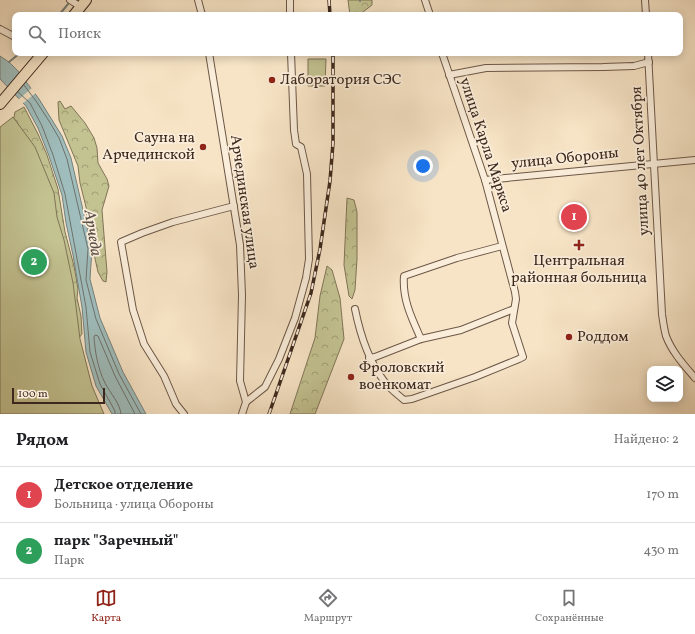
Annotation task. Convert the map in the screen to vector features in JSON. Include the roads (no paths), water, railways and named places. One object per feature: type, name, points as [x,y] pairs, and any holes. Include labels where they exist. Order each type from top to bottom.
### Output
[{"type":"main road","points":[[76,12],[84,3]]},
{"type":"main road","points":[[2,102],[41,56]]},
{"type":"street","points":[[70,0],[84,3]]},
{"type":"street","points":[[198,0],[201,12]]},
{"type":"street","points":[[290,0],[290,12]]},
{"type":"street","points":[[425,0],[429,12]]},
{"type":"street","points":[[645,0],[646,12]]},
{"type":"street","points":[[0,29],[12,35]]},
{"type":"street","name":"Арчединская улица","points":[[209,56],[240,245],[242,288],[240,381],[246,402]]},
{"type":"street","points":[[242,414],[246,402],[265,387],[279,359],[295,318],[306,278],[308,259],[307,174],[301,147],[296,144],[294,130],[291,56]]},
{"type":"street","name":"улица Карла Маркса","points":[[355,309],[358,326],[370,358],[384,381],[404,400],[412,399],[475,377],[520,360],[523,357],[512,323],[516,299],[515,292],[485,180],[443,56]]},
{"type":"street","name":"улица 40 лет Октября","points":[[648,56],[660,296],[666,335],[680,360],[695,378]]},
{"type":"street","points":[[449,74],[486,68],[634,66],[649,62]]},
{"type":"street","name":"улица Обороны","points":[[485,180],[695,160]]},
{"type":"street","points":[[184,414],[176,404],[164,376],[144,344],[133,310],[121,242],[173,222],[234,206]]},
{"type":"street","points":[[422,339],[408,307],[403,286],[404,276],[457,258],[502,246]]},
{"type":"street","points":[[370,358],[422,339],[461,330],[514,309]]},
{"type":"water","points":[[0,56],[18,71],[39,99],[62,136],[71,158],[92,249],[90,279],[100,318],[123,372],[146,414],[112,414],[96,386],[86,352],[82,307],[62,195],[38,128],[26,106],[0,79]]},
{"type":"waterway","points":[[61,12],[68,4]]},
{"type":"waterway","points":[[9,62],[16,56]]},
{"type":"railway","points":[[329,0],[330,12]]},
{"type":"railway","points":[[269,414],[311,293],[320,249],[330,181],[333,143],[333,56]]},
{"type":"place","name":"Лаборатория СЭС","points":[[272,80]]},
{"type":"place","name":"Сауна на Арчединской","points":[[203,147]]},
{"type":"place","name":"Детское отделение","points":[[574,217]]},
{"type":"place","name":"Центральная районная больница","points":[[579,245]]},
{"type":"place","name":"парк \"Заречный\"","points":[[34,262]]},
{"type":"place","name":"Роддом","points":[[569,337]]},
{"type":"place","name":"Фроловский военкомат","points":[[351,377]]},
{"type":"water label","name":"Арчеда","points":[[92,233]]}]
